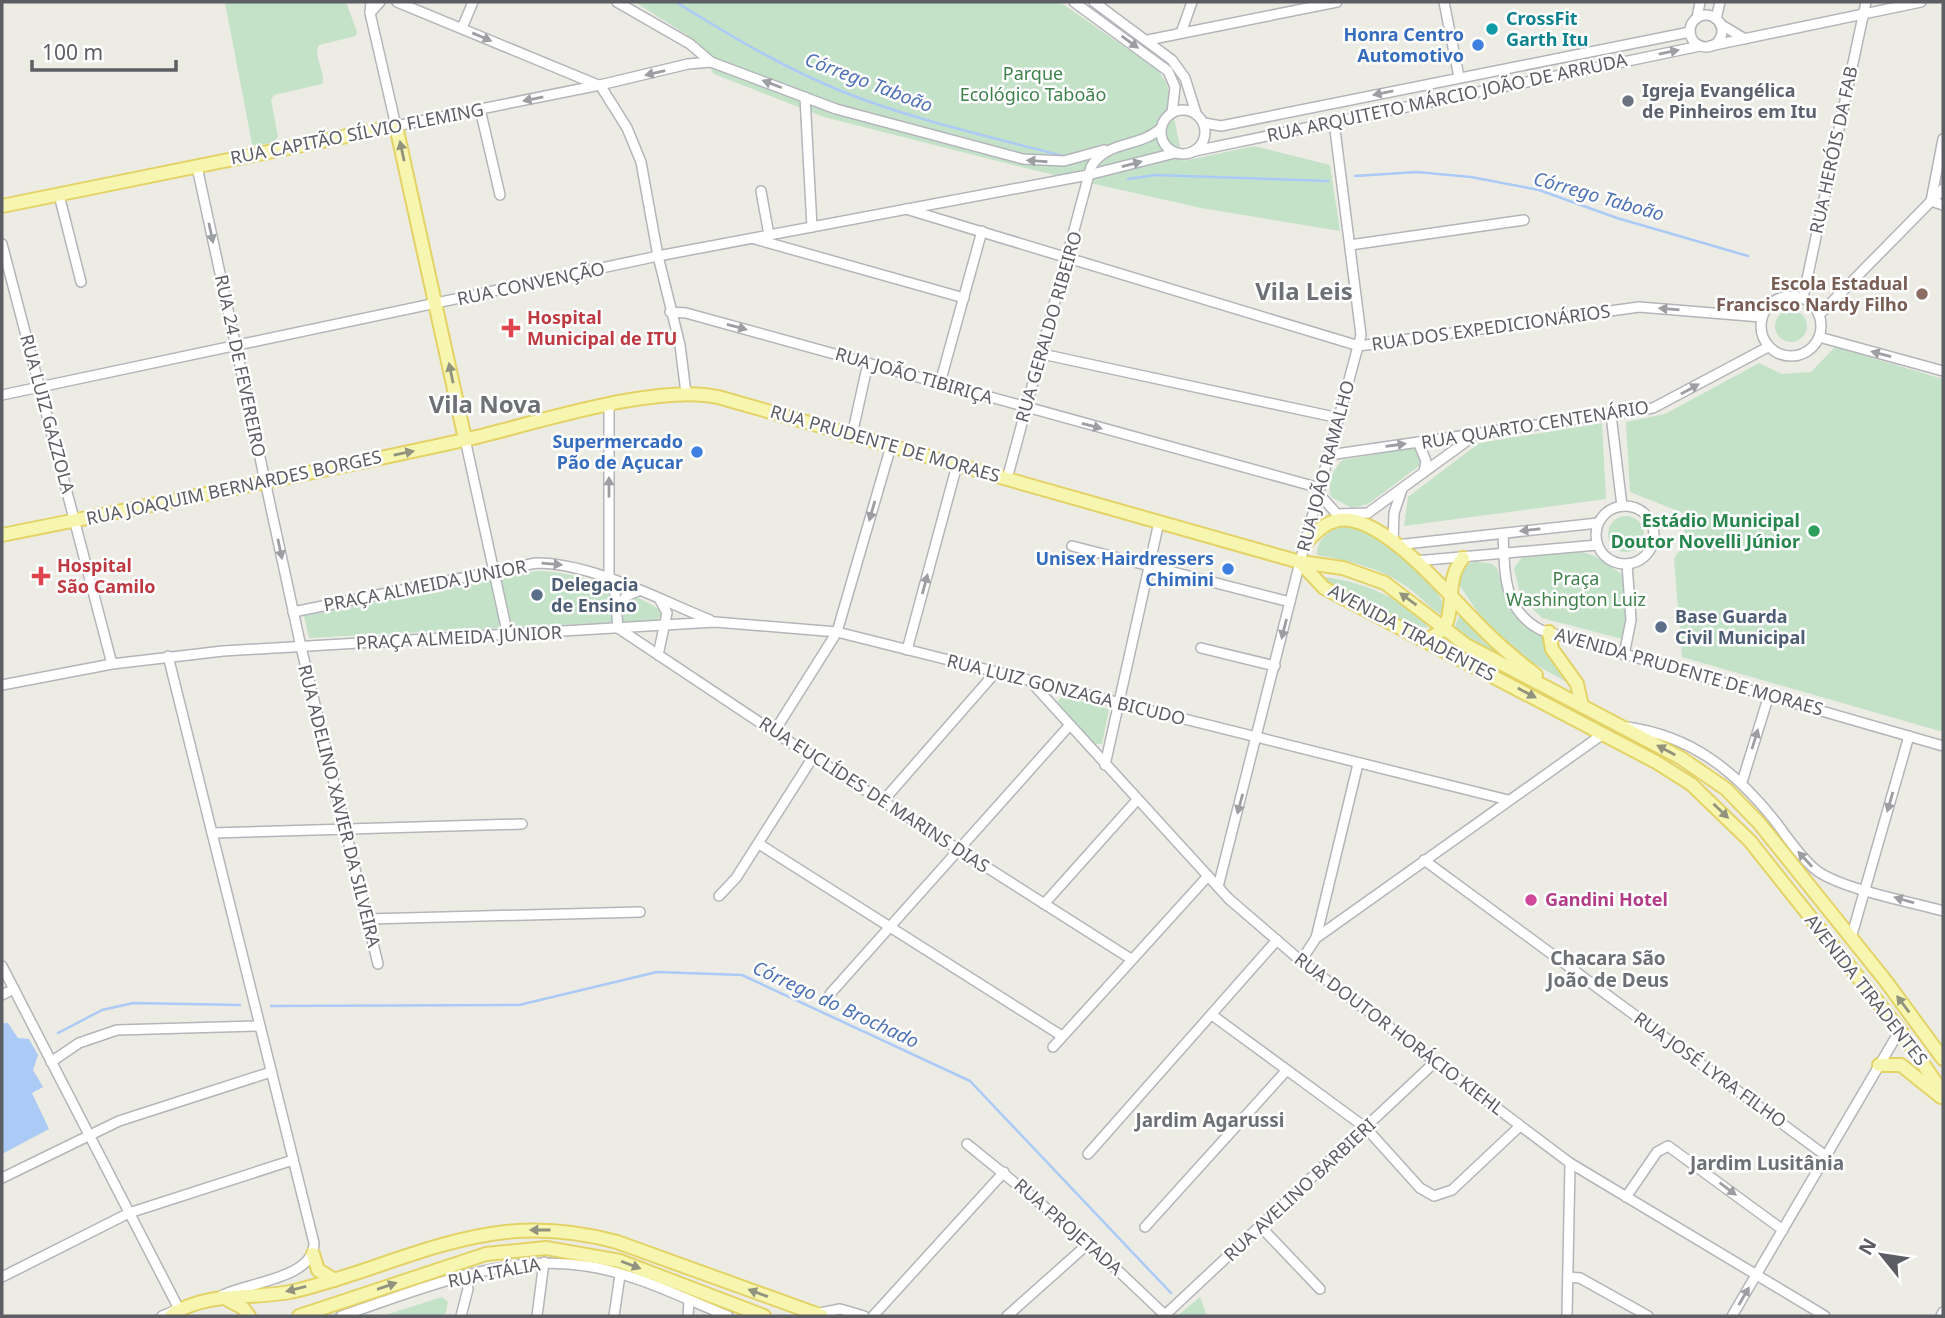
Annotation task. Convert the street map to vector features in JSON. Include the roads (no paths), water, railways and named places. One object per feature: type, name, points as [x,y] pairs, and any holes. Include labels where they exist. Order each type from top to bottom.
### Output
[{"type":"main road","name":"RUA CAPITÃO SÍLVIO FLEMING","points":[[2,206],[396,126]]},
{"type":"main road","points":[[396,126],[465,439]]},
{"type":"main road","name":"RUA PRUDENTE DE MORAES","points":[[465,439],[609,406],[686,393],[718,397],[1300,562]]},
{"type":"main road","name":"RUA JOAQUIM BERNARDES BORGES","points":[[2,535],[465,439]]},
{"type":"main road","points":[[1304,545],[1325,525],[1349,520],[1394,543],[1450,594],[1486,632],[1558,693]]},
{"type":"main road","points":[[1423,639],[1437,635],[1443,628],[1450,610],[1452,575],[1463,558]]},
{"type":"main road","name":"AVENIDA TIRADENTES","points":[[1300,562],[1370,576],[1413,602],[1466,645],[1681,758],[1726,789],[1759,823],[1938,1047],[1943,1059]]},
{"type":"main road","name":"AVENIDA TIRADENTES","points":[[1300,562],[1324,588],[1678,776],[1728,817],[1900,1030],[1943,1093]]},
{"type":"main road","points":[[1549,632],[1552,649],[1577,684],[1583,706]]},
{"type":"main road","points":[[1879,1065],[1901,1065],[1943,1099]]},
{"type":"main road","points":[[175,1313],[215,1301],[289,1292],[479,1237],[504,1232],[559,1230],[617,1241],[818,1315]]},
{"type":"main road","points":[[299,1316],[486,1254],[546,1248],[620,1261],[764,1316]]},
{"type":"main road","points":[[313,1254],[318,1270],[335,1280]]},
{"type":"main road","points":[[215,1301],[236,1302],[249,1316]]},
{"type":"street","points":[[371,2],[370,13],[396,126]]},
{"type":"street","points":[[370,13],[380,2]]},
{"type":"street","points":[[397,2],[600,85],[627,128],[641,162],[658,256],[680,345],[686,393]]},
{"type":"street","points":[[462,28],[473,2]]},
{"type":"street","points":[[617,2],[690,44],[711,62],[836,109],[1023,159],[1064,161],[1150,138],[1172,113],[1175,87],[1168,71],[1074,2]]},
{"type":"street","points":[[1181,33],[1192,2]]},
{"type":"street","points":[[1281,13],[1285,2]]},
{"type":"street","points":[[1148,40],[1337,2]]},
{"type":"street","points":[[1444,2],[1459,77]]},
{"type":"street","points":[[1700,2],[1697,18],[1690,32],[1705,46],[1721,35],[1718,22],[1720,2]]},
{"type":"street","name":"RUA HERÓIS DA FAB","points":[[1803,298],[1866,2]]},
{"type":"street","name":"RUA ARQUITETO MÁRCIO JOÃO DE ARRUDA","points":[[1195,151],[1921,2]]},
{"type":"street","points":[[1089,180],[1175,153],[1195,151],[1205,136],[1204,123],[1196,113],[1179,68],[1148,40],[1096,3]]},
{"type":"street","points":[[1697,18],[1707,15],[1745,39]]},
{"type":"street","name":"RUA ARQUITETO MÁRCIO JOÃO DE ARRUDA","points":[[1204,123],[1221,126],[1690,32]]},
{"type":"street","name":"RUA CAPITÃO SÍLVIO FLEMING","points":[[396,126],[600,85],[688,64],[711,62]]},
{"type":"street","points":[[805,97],[813,227]]},
{"type":"street","points":[[480,109],[500,195]]},
{"type":"street","points":[[1172,113],[1184,109],[1196,113]]},
{"type":"street","name":"RUA JOÃO RAMALHO","points":[[1218,887],[1304,545],[1361,335],[1334,121]]},
{"type":"street","points":[[1161,128],[1164,142],[1175,153]]},
{"type":"street","points":[[1931,201],[1943,139]]},
{"type":"street","points":[[1089,180],[1104,150]]},
{"type":"street","name":"RUA 24 DE FEVEREIRO","points":[[197,167],[301,648]]},
{"type":"street","name":"RUA CONVENÇÃO","points":[[2,395],[236,348],[658,256],[952,199],[1061,181],[1089,180]]},
{"type":"street","name":"RUA GERALDO RIBEIRO","points":[[1007,479],[1089,180]]},
{"type":"street","points":[[1819,315],[1943,189]]},
{"type":"street","points":[[761,191],[769,235]]},
{"type":"street","points":[[60,195],[81,282]]},
{"type":"street","points":[[948,221],[946,211],[952,199]]},
{"type":"street","points":[[1931,201],[1943,205]]},
{"type":"street","name":"RUA DOS EXPEDICIONÁRIOS","points":[[904,208],[1359,346],[1639,307],[1761,317]]},
{"type":"street","points":[[1350,245],[1524,220]]},
{"type":"street","points":[[940,383],[982,231]]},
{"type":"street","points":[[753,238],[964,298]]},
{"type":"street","name":"RUA LUIZ GAZZOLA","points":[[2,244],[112,664]]},
{"type":"street","points":[[1781,297],[1803,298],[1819,315],[1819,337],[1801,354],[1783,355],[1768,347],[1761,333],[1761,317],[1769,305],[1781,297]]},
{"type":"street","name":"RUA JOÃO TIBIRIÇA","points":[[670,312],[686,313],[940,383],[1319,491]]},
{"type":"street","points":[[1819,337],[1943,371]]},
{"type":"street","name":"RUA QUARTO CENTENÁRIO","points":[[1329,455],[1653,408],[1768,347]]},
{"type":"street","points":[[1042,354],[1339,418]]},
{"type":"street","points":[[852,435],[867,363]]},
{"type":"street","points":[[609,406],[609,580],[618,609],[618,628]]},
{"type":"street","points":[[1612,415],[1622,506]]},
{"type":"street","points":[[1319,491],[1337,514],[1360,516],[1477,434]]},
{"type":"street","points":[[465,439],[508,636]]},
{"type":"street","points":[[1418,442],[1426,461],[1424,472]]},
{"type":"street","points":[[774,732],[837,632],[891,446]]},
{"type":"street","points":[[907,650],[957,465]]},
{"type":"street","points":[[1402,489],[1394,513],[1394,543],[1598,523],[1612,508],[1622,506],[1631,506],[1647,515],[1655,532],[1654,542],[1644,558],[1627,564],[1609,560],[1597,545],[1598,523]]},
{"type":"street","points":[[1105,765],[1159,522]]},
{"type":"street","name":"AVENIDA PRUDENTE DE MORAES","points":[[1503,534],[1506,587],[1512,604],[1528,622],[1549,632],[1943,746]]},
{"type":"street","points":[[1415,561],[1597,545]]},
{"type":"street","points":[[1072,546],[1290,602]]},
{"type":"street","name":"PRAÇA ALMEIDA JUNIOR","points":[[293,612],[494,571],[552,563],[609,580],[715,622]]},
{"type":"street","points":[[1625,654],[1631,620],[1627,564]]},
{"type":"street","points":[[618,609],[626,596],[638,591]]},
{"type":"street","points":[[658,655],[667,613],[660,600]]},
{"type":"street","name":"RUA LUIZ GONZAGA BICUDO","points":[[618,628],[715,622],[837,632],[1508,800]]},
{"type":"street","name":"PRAÇA ALMEIDA JÚNIOR","points":[[2,685],[168,656],[618,628]]},
{"type":"street","name":"RUA EUCLÍDES DE MARINS DIAS","points":[[618,628],[774,732],[1130,959]]},
{"type":"street","name":"RUA ADELINO XAVIER DA SILVEIRA","points":[[301,648],[378,964]]},
{"type":"street","points":[[1202,648],[1275,666]]},
{"type":"street","points":[[168,656],[314,1243],[313,1254],[299,1269],[233,1289],[215,1301]]},
{"type":"street","points":[[883,801],[995,673]]},
{"type":"street","name":"RUA DOUTOR HORÁCIO KIEHL","points":[[1031,682],[1218,887],[1301,961],[1570,1163],[1825,1316]]},
{"type":"street","points":[[1742,782],[1769,695]]},
{"type":"street","points":[[830,994],[1069,726]]},
{"type":"street","points":[[1622,726],[1651,730],[1710,756],[1742,782],[1816,870],[1865,889],[1943,911]]},
{"type":"street","points":[[1316,938],[1603,734]]},
{"type":"street","points":[[1851,938],[1909,736]]},
{"type":"street","points":[[1090,749],[1101,750],[1110,744]]},
{"type":"street","points":[[719,896],[736,878],[759,844],[813,757]]},
{"type":"street","points":[[1301,961],[1316,938],[1358,764]]},
{"type":"street","points":[[1044,904],[1137,800]]},
{"type":"street","points":[[212,833],[522,824]]},
{"type":"street","points":[[759,844],[1062,1036]]},
{"type":"street","name":"RUA JOSÉ LYRA FILHO","points":[[1424,860],[1826,1156]]},
{"type":"street","points":[[1053,1047],[1208,876]]},
{"type":"street","points":[[367,919],[640,912]]},
{"type":"street","points":[[1088,1154],[1277,940]]},
{"type":"street","points":[[2,966],[130,1213],[175,1313],[162,1316]]},
{"type":"street","points":[[2,995],[14,989]]},
{"type":"street","points":[[1212,1014],[1367,1128],[1420,1188],[1434,1196],[1452,1190],[1520,1126]]},
{"type":"street","points":[[51,1062],[79,1043],[117,1030],[260,1026]]},
{"type":"street","points":[[1732,1316],[1900,1030]]},
{"type":"street","name":"RUA AVELINO BARBIERI","points":[[1165,1316],[1435,1062]]},
{"type":"street","points":[[1146,1227],[1286,1071]]},
{"type":"street","points":[[2,1178],[119,1121],[271,1072]]},
{"type":"street","name":"RUA PROJETADA","points":[[967,1144],[1089,1243],[1165,1316]]},
{"type":"street","points":[[1626,1197],[1657,1152],[1668,1146],[1783,1230]]},
{"type":"street","points":[[2,1278],[130,1213],[293,1160]]},
{"type":"street","points":[[1567,1316],[1570,1163]]},
{"type":"street","points":[[873,1316],[1004,1172]]},
{"type":"street","points":[[1261,1226],[1320,1289]]},
{"type":"street","points":[[1007,1316],[1089,1243]]},
{"type":"street","points":[[537,1316],[544,1262]]},
{"type":"street","name":"RUA ITÁLIA","points":[[341,1316],[465,1275],[544,1262],[588,1266],[620,1275],[728,1316]]},
{"type":"street","points":[[461,1316],[468,1289],[465,1275]]},
{"type":"street","points":[[614,1316],[620,1275]]},
{"type":"street","points":[[1567,1278],[1580,1278],[1648,1316]]},
{"type":"street","points":[[688,1316],[689,1301]]},
{"type":"street","points":[[818,1315],[840,1309],[864,1316]]},
{"type":"water","points":[[2,1023],[8,1023],[18,1038],[29,1039],[38,1055],[33,1070],[43,1087],[32,1093],[49,1129],[2,1154]]},
{"type":"waterway","name":"Córrego Taboão","points":[[676,2],[777,61],[841,91],[924,119],[1067,157]]},
{"type":"waterway","name":"Córrego Taboão","points":[[1355,176],[1417,172],[1471,177],[1539,190],[1617,218],[1748,256]]},
{"type":"waterway","name":"Córrego Taboão","points":[[1128,179],[1155,175],[1328,181]]},
{"type":"waterway","name":"Córrego do Brochado","points":[[271,1006],[519,1005],[657,972],[742,975],[970,1081],[1171,1293]]},
{"type":"waterway","name":"Córrego do Brochado","points":[[58,1033],[102,1010],[133,1003],[240,1005]]},
{"type":"place","name":"CrossFit Garth Itu","points":[[1492,29]]},
{"type":"place","name":"Honra Centro Automotivo","points":[[1478,45]]},
{"type":"place","name":"Igreja Evangélica de Pinheiros em Itu","points":[[1628,101]]},
{"type":"place","name":"Escola Estadual Francisco Nardy Filho","points":[[1922,294]]},
{"type":"place","name":"Hospital Municipal de ITU","points":[[511,328]]},
{"type":"place","name":"Supermercado Pão de Açucar","points":[[697,452]]},
{"type":"place","name":"Estádio Municipal Doutor Novelli Júnior","points":[[1814,531]]},
{"type":"place","name":"Unisex Hairdressers Chimini","points":[[1228,569]]},
{"type":"place","name":"Hospital São Camilo","points":[[41,576]]},
{"type":"place","name":"Delegacia de Ensino","points":[[537,595]]},
{"type":"place","name":"Base Guarda Civil Municipal","points":[[1661,627]]},
{"type":"place","name":"Gandini Hotel","points":[[1531,900]]},
{"type":"district","name":"Vila Leis","points":[[1304,292]]},
{"type":"district","name":"Vila Nova","points":[[485,405]]},
{"type":"district","name":"Chacara São João de Deus","points":[[1608,969]]},
{"type":"district","name":"Jardim Agarussi","points":[[1210,1120]]},
{"type":"district","name":"Jardim Lusitânia","points":[[1767,1163]]},
{"type":"park label","name":"Parque Ecológico Taboão","points":[[1033,84]]},
{"type":"park label","name":"Praça Washington Luiz","points":[[1576,589]]}]
